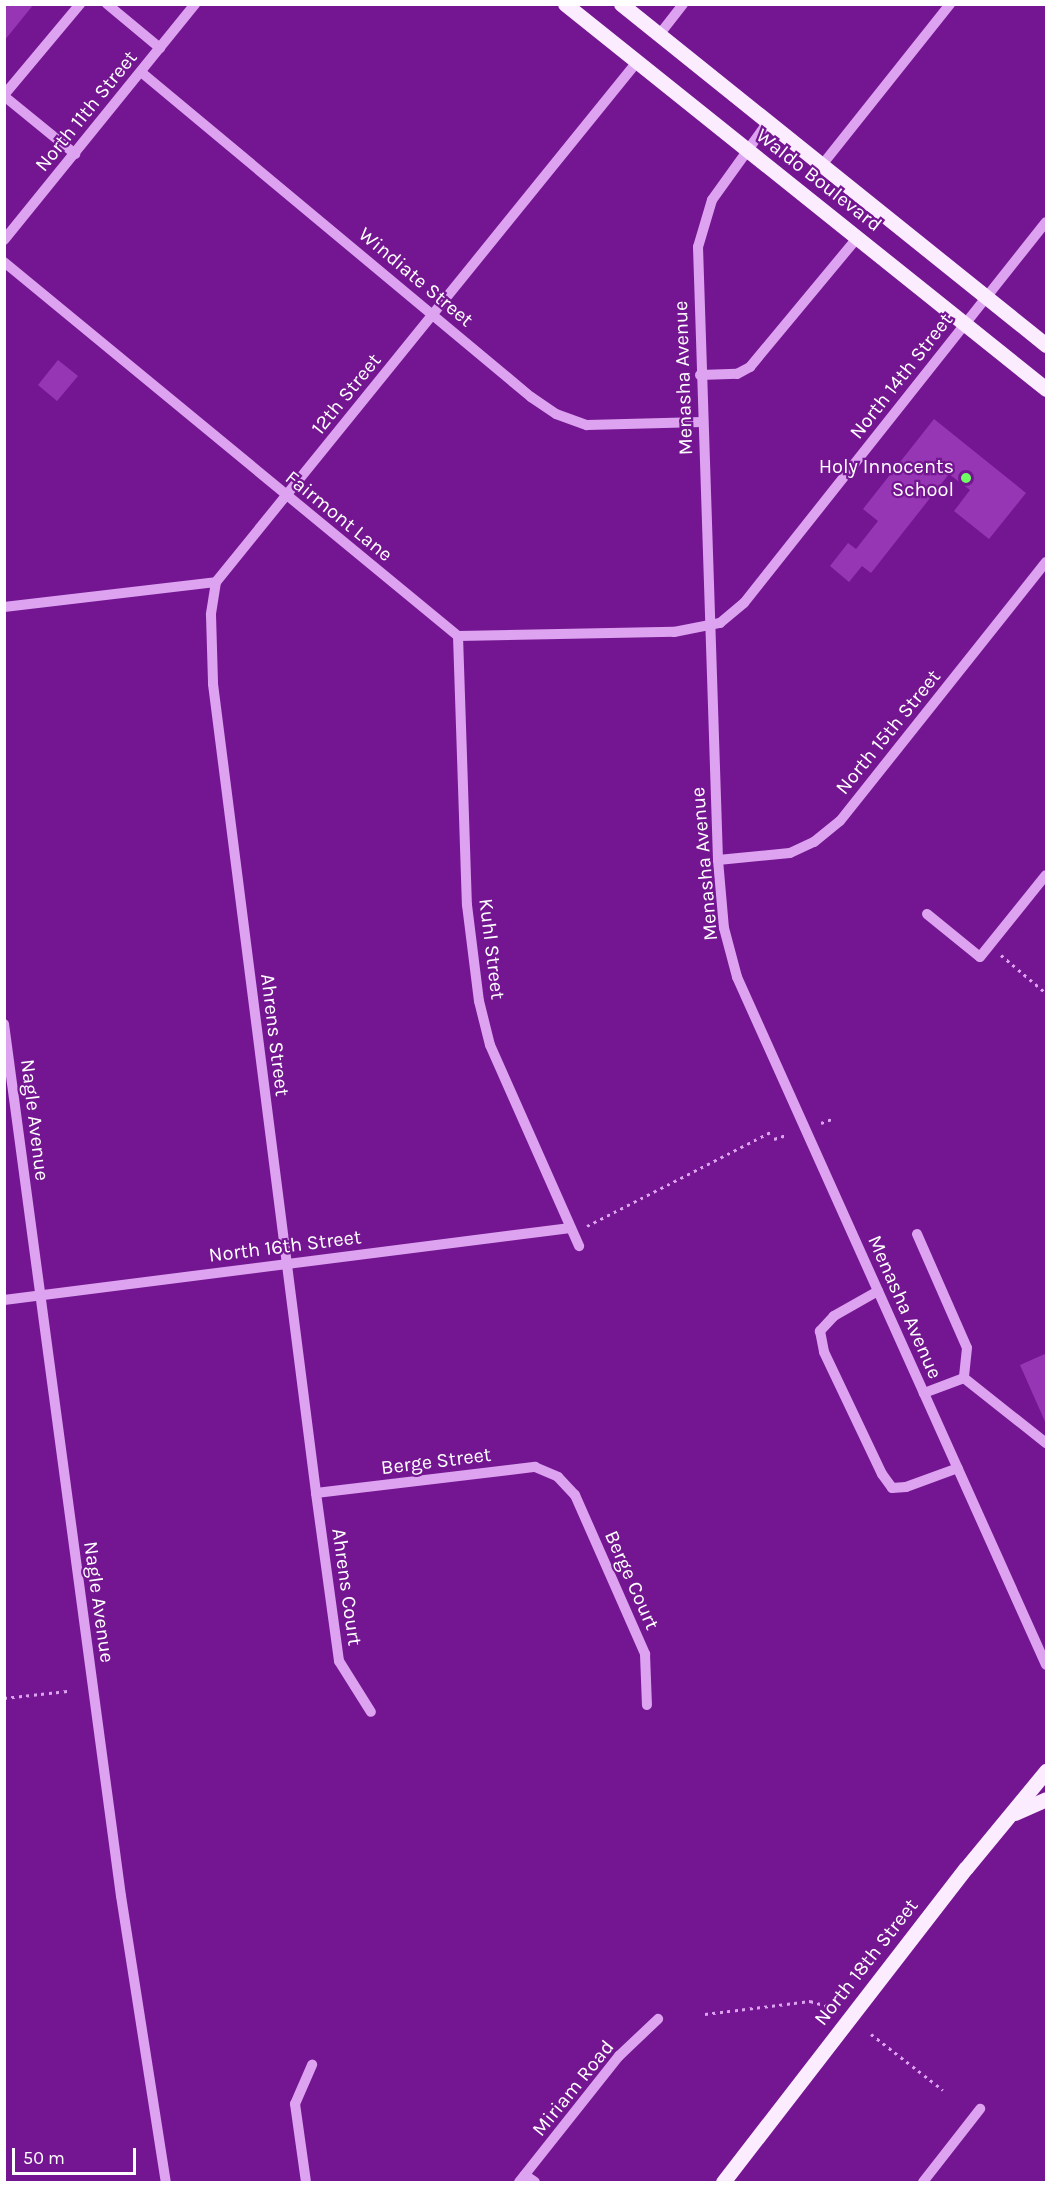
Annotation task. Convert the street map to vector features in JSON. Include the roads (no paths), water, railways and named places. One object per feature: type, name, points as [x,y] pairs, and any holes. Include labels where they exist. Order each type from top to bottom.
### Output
[{"type":"main road","name":"Waldo Boulevard","points":[[565,4],[1047,389]]},
{"type":"main road","name":"Waldo Boulevard","points":[[621,4],[1047,345]]},
{"type":"main road","name":"North 18th Street","points":[[723,2182],[1047,1771]]},
{"type":"main road","points":[[1010,1816],[1047,1799]]},
{"type":"street","points":[[75,154],[4,96],[80,4]]},
{"type":"street","points":[[107,4],[160,48]]},
{"type":"street","name":"North 11th Street","points":[[4,240],[195,4]]},
{"type":"street","points":[[659,35],[682,4]]},
{"type":"street","points":[[822,165],[950,4]]},
{"type":"street","name":"12th Street","points":[[216,582],[637,62]]},
{"type":"street","name":"Windiate Street","points":[[141,72],[531,397],[569,420],[597,425],[702,422]]},
{"type":"street","name":"Menasha Avenue","points":[[768,122],[712,200],[701,231],[697,272],[718,860],[724,928],[737,977],[1047,1665]]},
{"type":"street","name":"North 14th Street","points":[[710,626],[733,615],[759,586],[1047,222]]},
{"type":"street","points":[[700,375],[737,374],[750,367],[857,238]]},
{"type":"street","name":"Fairmont Lane","points":[[4,262],[458,636]]},
{"type":"street","name":"North 15th Street","points":[[718,860],[790,853],[814,842],[840,821],[1047,562]]},
{"type":"street","points":[[4,608],[216,582]]},
{"type":"street","name":"Ahrens Street","points":[[216,582],[211,615],[213,684],[316,1493]]},
{"type":"street","points":[[458,636],[679,631],[710,626]]},
{"type":"street","name":"Kuhl Street","points":[[458,636],[467,904],[479,1001],[490,1045],[579,1246]]},
{"type":"street","points":[[927,914],[980,957],[1047,875]]},
{"type":"street","name":"Nagle Avenue","points":[[4,1024],[38,1296],[121,1896],[166,2182]]},
{"type":"street","name":"North 16th Street","points":[[4,1300],[570,1228]]},
{"type":"street","points":[[917,1234],[967,1348],[964,1378]]},
{"type":"street","points":[[878,1292],[834,1316],[819,1332],[824,1352],[882,1474],[892,1488],[906,1487],[958,1468]]},
{"type":"street","points":[[924,1394],[964,1378]]},
{"type":"street","points":[[964,1378],[1047,1443]]},
{"type":"street","name":"Berge Street","points":[[316,1493],[535,1467],[558,1477]]},
{"type":"street","name":"Berge Court","points":[[558,1477],[575,1495],[645,1654],[647,1705]]},
{"type":"street","name":"Ahrens Court","points":[[316,1493],[339,1661],[371,1713]]},
{"type":"street","name":"Miriam Road","points":[[522,2179],[619,2056],[658,2019]]},
{"type":"street","points":[[306,2182],[295,2104],[312,2066]]},
{"type":"street","points":[[922,2182],[980,2109]]},
{"type":"street","points":[[522,2179],[535,2182]]},
{"type":"place","name":"Holy Innocents School","points":[[966,478]]}]
